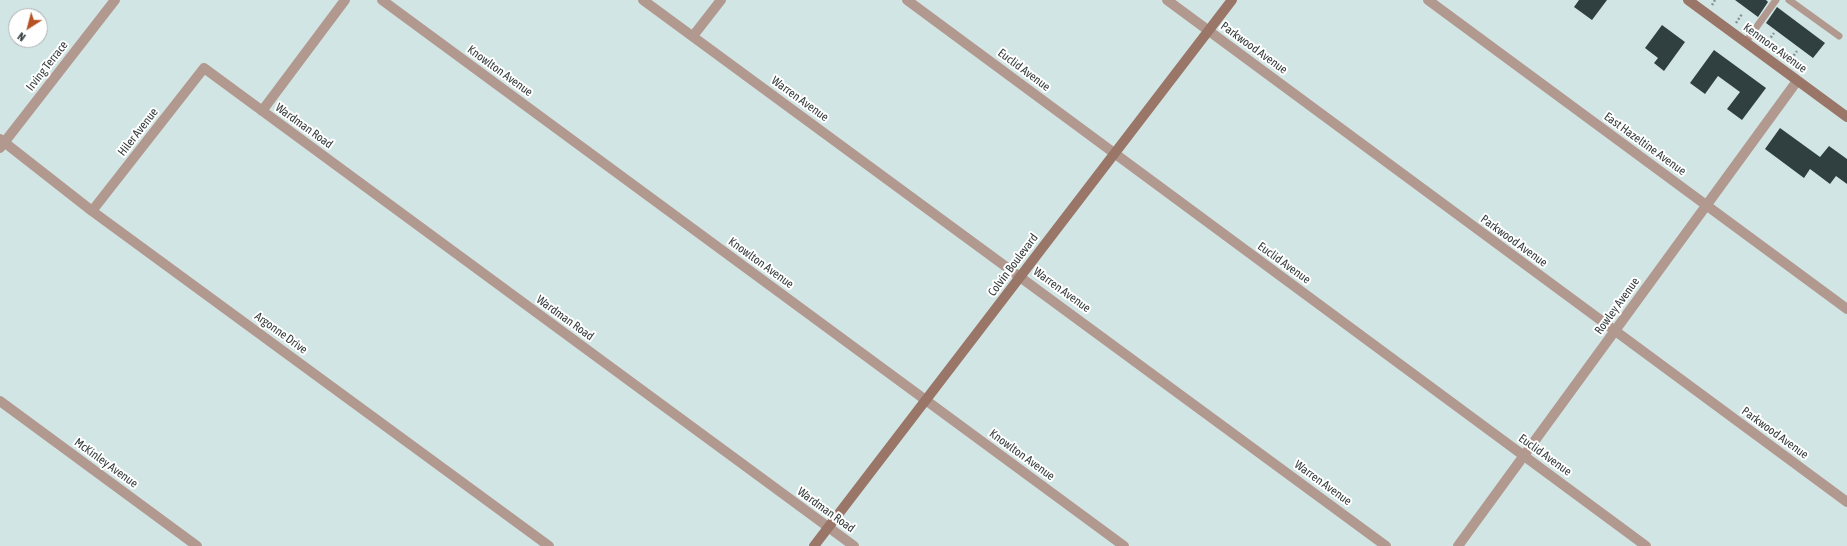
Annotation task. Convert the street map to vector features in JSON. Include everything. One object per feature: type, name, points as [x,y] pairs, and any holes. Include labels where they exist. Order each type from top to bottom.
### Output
[{"type":"street","name":"Irving Terrace","points":[[1,143],[115,0]]},
{"type":"street","points":[[262,111],[344,0]]},
{"type":"street","name":"Knowlton Avenue","points":[[382,0],[1124,546]]},
{"type":"street","name":"Warren Avenue","points":[[644,0],[1386,546]]},
{"type":"street","points":[[693,36],[721,0]]},
{"type":"street","name":"Euclid Avenue","points":[[907,0],[1646,546]]},
{"type":"street","name":"Parkwood Avenue","points":[[1167,0],[1847,502]]},
{"type":"street","name":"Colvin Boulevard","points":[[814,546],[1232,0]]},
{"type":"street","name":"East Hazeltine Avenue","points":[[1428,0],[1847,309]]},
{"type":"street","name":"Kenmore Avenue","points":[[1692,1],[1847,117]]},
{"type":"street","name":"Wardman Road","points":[[204,68],[854,546]]},
{"type":"street","name":"Hiler Avenue","points":[[92,211],[204,68]]},
{"type":"street","name":"Rowley Avenue","points":[[1458,546],[1798,81]]},
{"type":"street","name":"Argonne Drive","points":[[1,143],[549,546]]},
{"type":"street","name":"McKinley Avenue","points":[[0,402],[197,546]]},
{"type":"lane","points":[[1746,42],[1776,0]]},
{"type":"lane","points":[[1789,0],[1839,36]]},
{"type":"path","points":[[1712,4],[1715,0]]},
{"type":"path","points":[[1736,22],[1742,14]]},
{"type":"path","points":[[1766,45],[1774,33]]},
{"type":"path","points":[[1789,62],[1797,51]]},
{"type":"building","points":[[1579,0],[1607,0],[1592,20],[1574,7]]},
{"type":"building","points":[[1735,0],[1766,0],[1768,2],[1758,17]]},
{"type":"building","points":[[1777,7],[1825,43],[1813,58],[1766,23]]},
{"type":"building","points":[[1662,25],[1685,42],[1664,71],[1654,63],[1658,58],[1645,48]]},
{"type":"building","points":[[1714,50],[1766,88],[1742,120],[1727,109],[1740,92],[1718,76],[1705,94],[1690,83]]},
{"type":"building","points":[[1780,128],[1820,157],[1829,146],[1847,159],[1847,184],[1836,176],[1830,184],[1810,169],[1804,178],[1765,149]]}]
